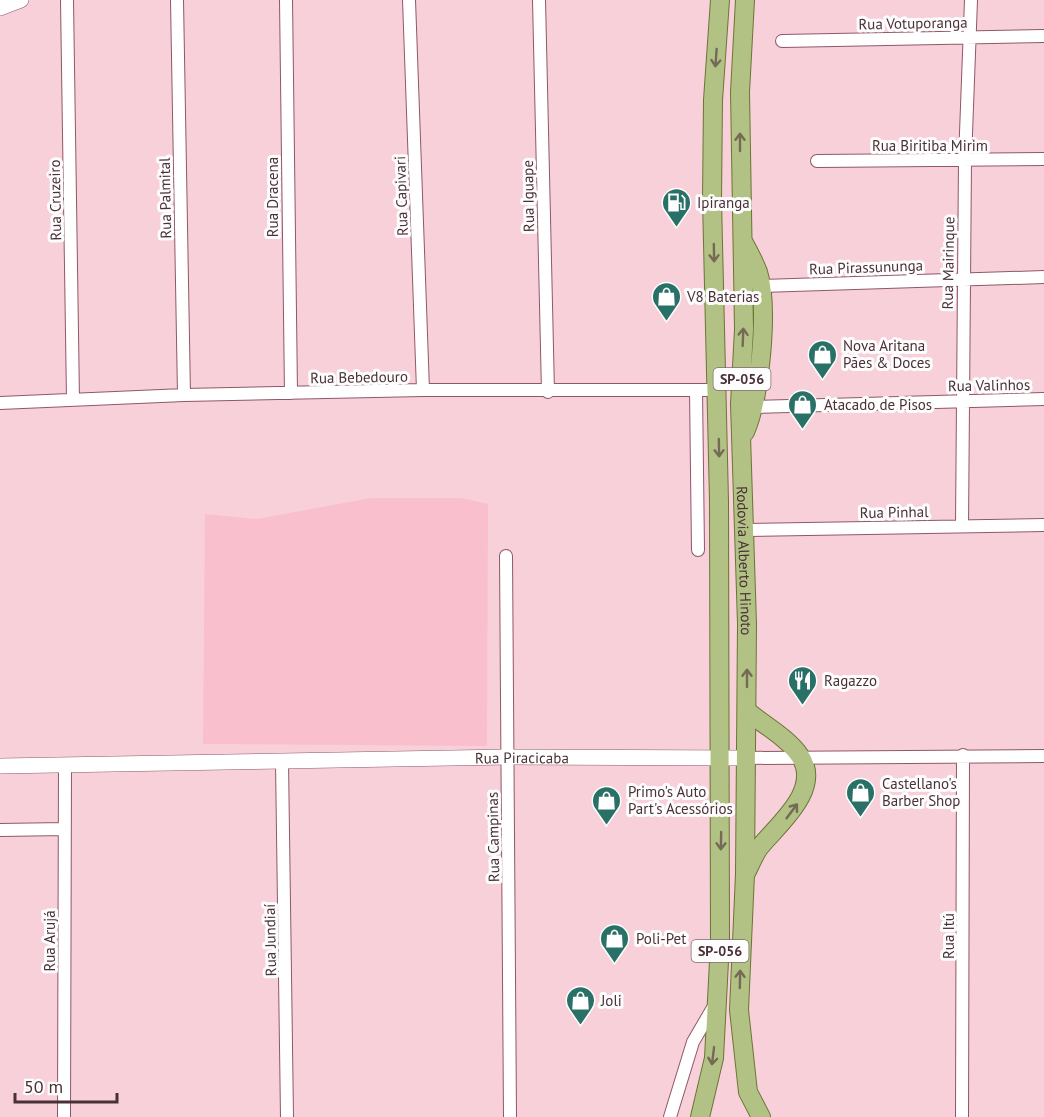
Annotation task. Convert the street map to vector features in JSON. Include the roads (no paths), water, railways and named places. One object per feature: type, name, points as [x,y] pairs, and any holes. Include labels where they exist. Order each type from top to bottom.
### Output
[{"type":"main road","name":"Rodovia Alberto Hinoto","points":[[700,1117],[714,1058],[718,999],[721,759],[718,390],[712,200],[713,100],[720,0]]},
{"type":"main road","name":"Rodovia Alberto Hinoto","points":[[745,0],[740,92],[740,236],[744,329],[741,439],[745,530],[747,711],[745,874],[740,1010],[747,1092],[761,1117]]},
{"type":"main road","points":[[740,236],[754,265],[760,286],[761,329],[754,407],[741,439]]},
{"type":"main road","points":[[745,874],[759,849],[795,809],[804,778],[801,758],[747,711]]},
{"type":"street","points":[[0,8],[21,0]]},
{"type":"street","name":"Rua Cruzeiro","points":[[67,0],[73,400]]},
{"type":"street","name":"Rua Palmital","points":[[177,0],[184,395]]},
{"type":"street","name":"Rua Dracena","points":[[286,0],[291,393]]},
{"type":"street","name":"Rua Capivari","points":[[409,0],[423,390]]},
{"type":"street","name":"Rua Iguape","points":[[539,0],[548,392]]},
{"type":"street","name":"Rua Mairinque","points":[[962,526],[965,160],[971,0]]},
{"type":"street","name":"Rua Votuporanga","points":[[782,41],[1044,36]]},
{"type":"street","name":"Rua Biritiba Mirim","points":[[817,161],[1044,159]]},
{"type":"street","name":"Rua Pirassununga","points":[[760,286],[1044,278]]},
{"type":"street","name":"Rua Bebedouro","points":[[0,403],[184,395],[423,390],[548,392],[718,390]]},
{"type":"street","points":[[696,390],[698,550]]},
{"type":"street","name":"Rua Valinhos","points":[[754,407],[1044,399]]},
{"type":"street","name":"Rua Pinhal","points":[[745,530],[1044,525]]},
{"type":"street","name":"Rua Campinas","points":[[506,556],[510,1117]]},
{"type":"street","name":"Rua Itú","points":[[962,1117],[963,755]]},
{"type":"street","name":"Rua Piracicaba","points":[[0,766],[507,757],[721,759],[1044,756]]},
{"type":"street","name":"Rua Jundiaí","points":[[282,762],[287,1117]]},
{"type":"street","name":"Rua Arujá","points":[[64,765],[64,1117]]},
{"type":"street","points":[[0,830],[64,830]]},
{"type":"street","name":"Rodovia Alberto Hinoto","points":[[670,1117],[693,1042],[718,999]]},
{"type":"place","name":"Ipiranga","points":[[676,228]]},
{"type":"place","name":"V8 Baterias","points":[[666,322]]},
{"type":"place","name":"Nova Aritana Pães & Doces","points":[[822,380]]},
{"type":"place","name":"Atacado de Pisos","points":[[803,430]]},
{"type":"place","name":"Ragazzo","points":[[803,706]]},
{"type":"place","name":"Castellano's Barber Shop","points":[[861,818]]},
{"type":"place","name":"Primo's Auto Part's Acessórios","points":[[607,826]]},
{"type":"place","name":"Poli-Pet","points":[[615,964]]},
{"type":"place","name":"Joli","points":[[580,1026]]}]
